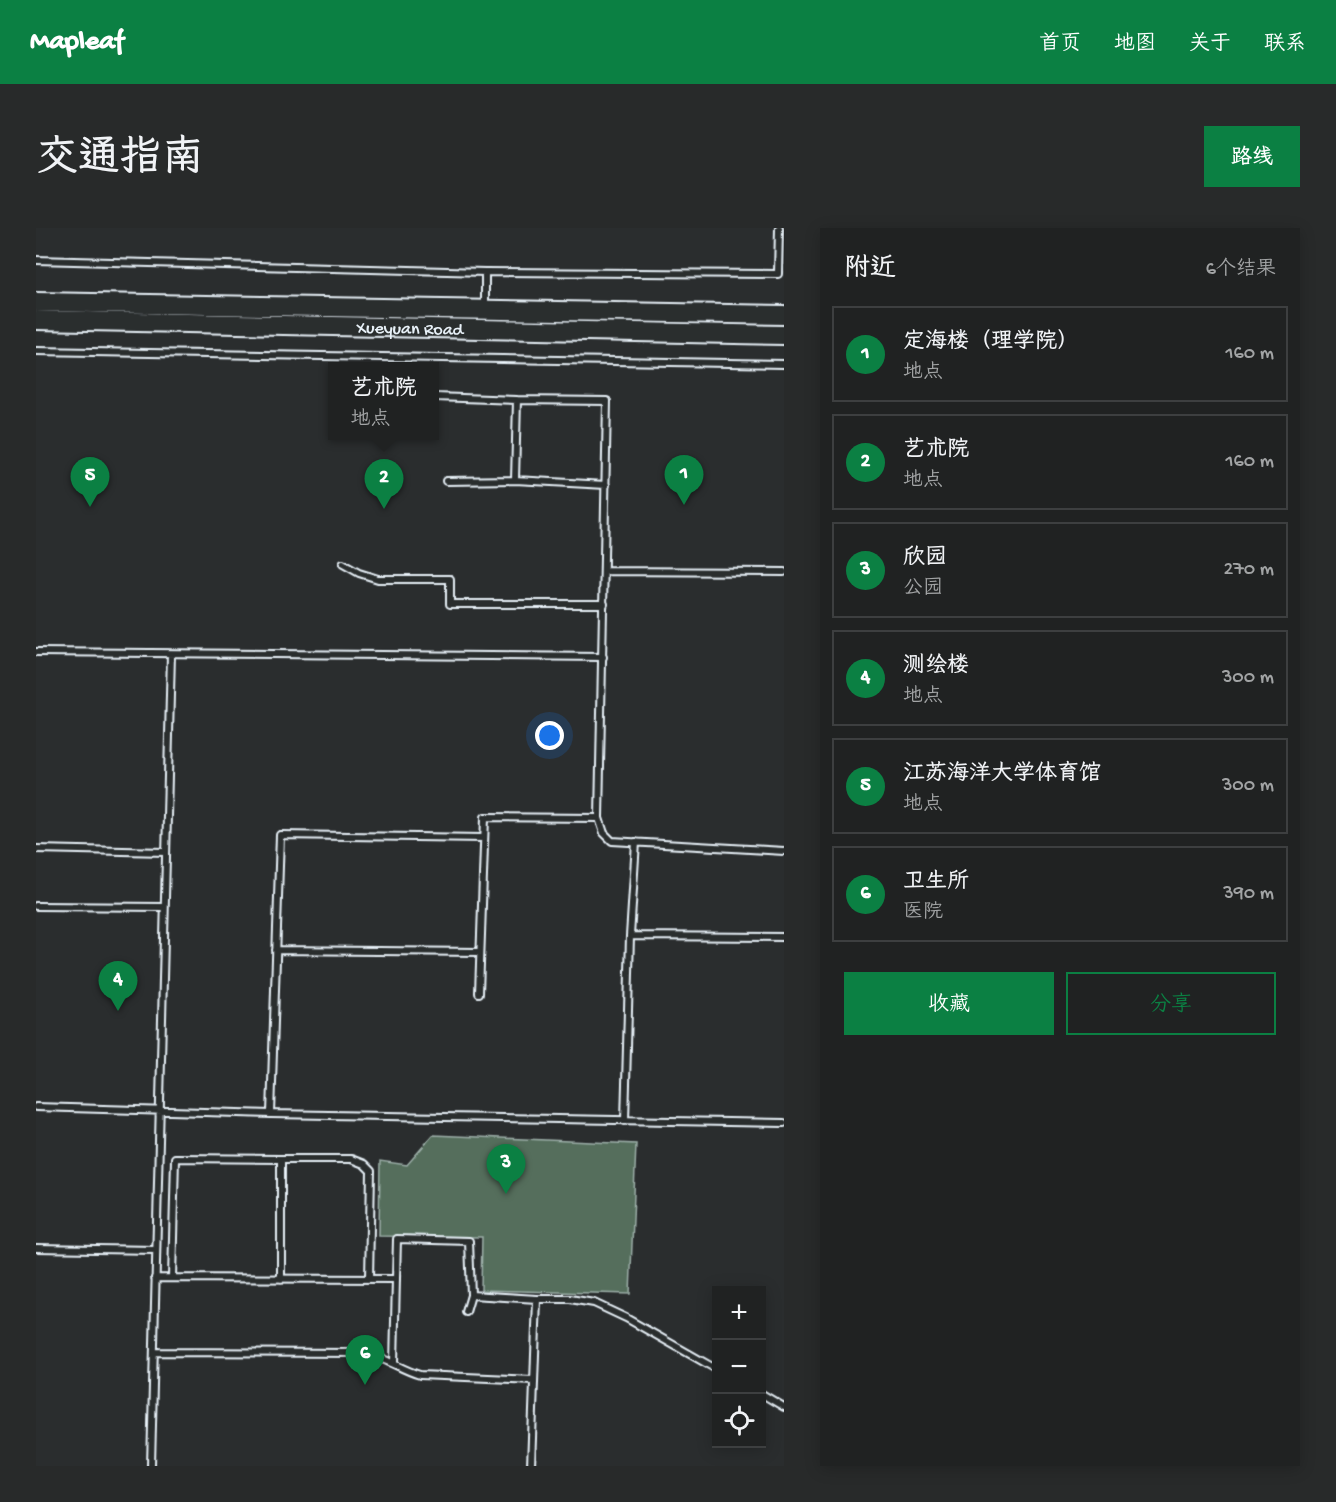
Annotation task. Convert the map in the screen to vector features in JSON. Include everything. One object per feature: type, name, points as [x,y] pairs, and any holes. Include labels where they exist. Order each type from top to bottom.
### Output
[{"type":"main road","name":"Xueyuan Road","points":[[36,302],[784,315]]},
{"type":"main road","name":"Xueyuan Road","points":[[36,320],[784,335]]},
{"type":"lane","points":[[36,260],[485,272],[778,274],[778,228]]},
{"type":"lane","points":[[485,272],[486,310]]},
{"type":"lane","points":[[36,351],[784,364]]},
{"type":"lane","points":[[439,397],[607,401],[599,818],[604,833],[612,841],[784,851]]},
{"type":"lane","points":[[515,480],[517,400]]},
{"type":"lane","points":[[446,481],[515,480],[606,484]]},
{"type":"lane","points":[[343,564],[359,573],[378,579],[450,579],[450,604],[604,604]]},
{"type":"lane","points":[[604,571],[784,572]]},
{"type":"lane","points":[[36,652],[603,657]]},
{"type":"lane","points":[[151,1466],[171,654]]},
{"type":"lane","points":[[479,993],[485,818],[599,818]]},
{"type":"lane","points":[[271,1114],[280,835],[484,838]]},
{"type":"lane","points":[[625,1121],[630,936],[636,842]]},
{"type":"lane","points":[[36,849],[166,852]]},
{"type":"lane","points":[[36,906],[164,907]]},
{"type":"lane","points":[[630,936],[784,937]]},
{"type":"lane","points":[[276,950],[480,952]]},
{"type":"lane","points":[[36,1107],[271,1114],[784,1123]]},
{"type":"lane","points":[[172,1278],[176,1158],[351,1159],[364,1164],[372,1171],[369,1279]]},
{"type":"lane","points":[[281,1159],[281,1279]]},
{"type":"lane","points":[[394,1363],[397,1239],[469,1241],[471,1295],[466,1312]]},
{"type":"lane","points":[[36,1248],[156,1250]]},
{"type":"lane","points":[[155,1278],[396,1279]]},
{"type":"lane","points":[[471,1295],[570,1299],[594,1303],[626,1318],[712,1366]]},
{"type":"lane","points":[[531,1466],[537,1299]]},
{"type":"lane","points":[[154,1352],[363,1353],[378,1356],[407,1372],[420,1375],[533,1380]]},
{"type":"lane","points":[[766,1396],[784,1407]]},
{"type":"green space","points":[[433,1135],[636,1144],[630,1294],[481,1290],[482,1237],[379,1236],[380,1161],[407,1165]]},
{"type":"place","name":"定海楼（理学院）","points":[[684,505]]},
{"type":"place","name":"江苏海洋大学体育馆","points":[[90,507]]},
{"type":"place","name":"艺术院","points":[[384,509]]},
{"type":"place","name":"测绘楼","points":[[118,1011]]},
{"type":"place","name":"欣园","points":[[506,1194]]},
{"type":"place","name":"卫生所","points":[[365,1385]]}]
